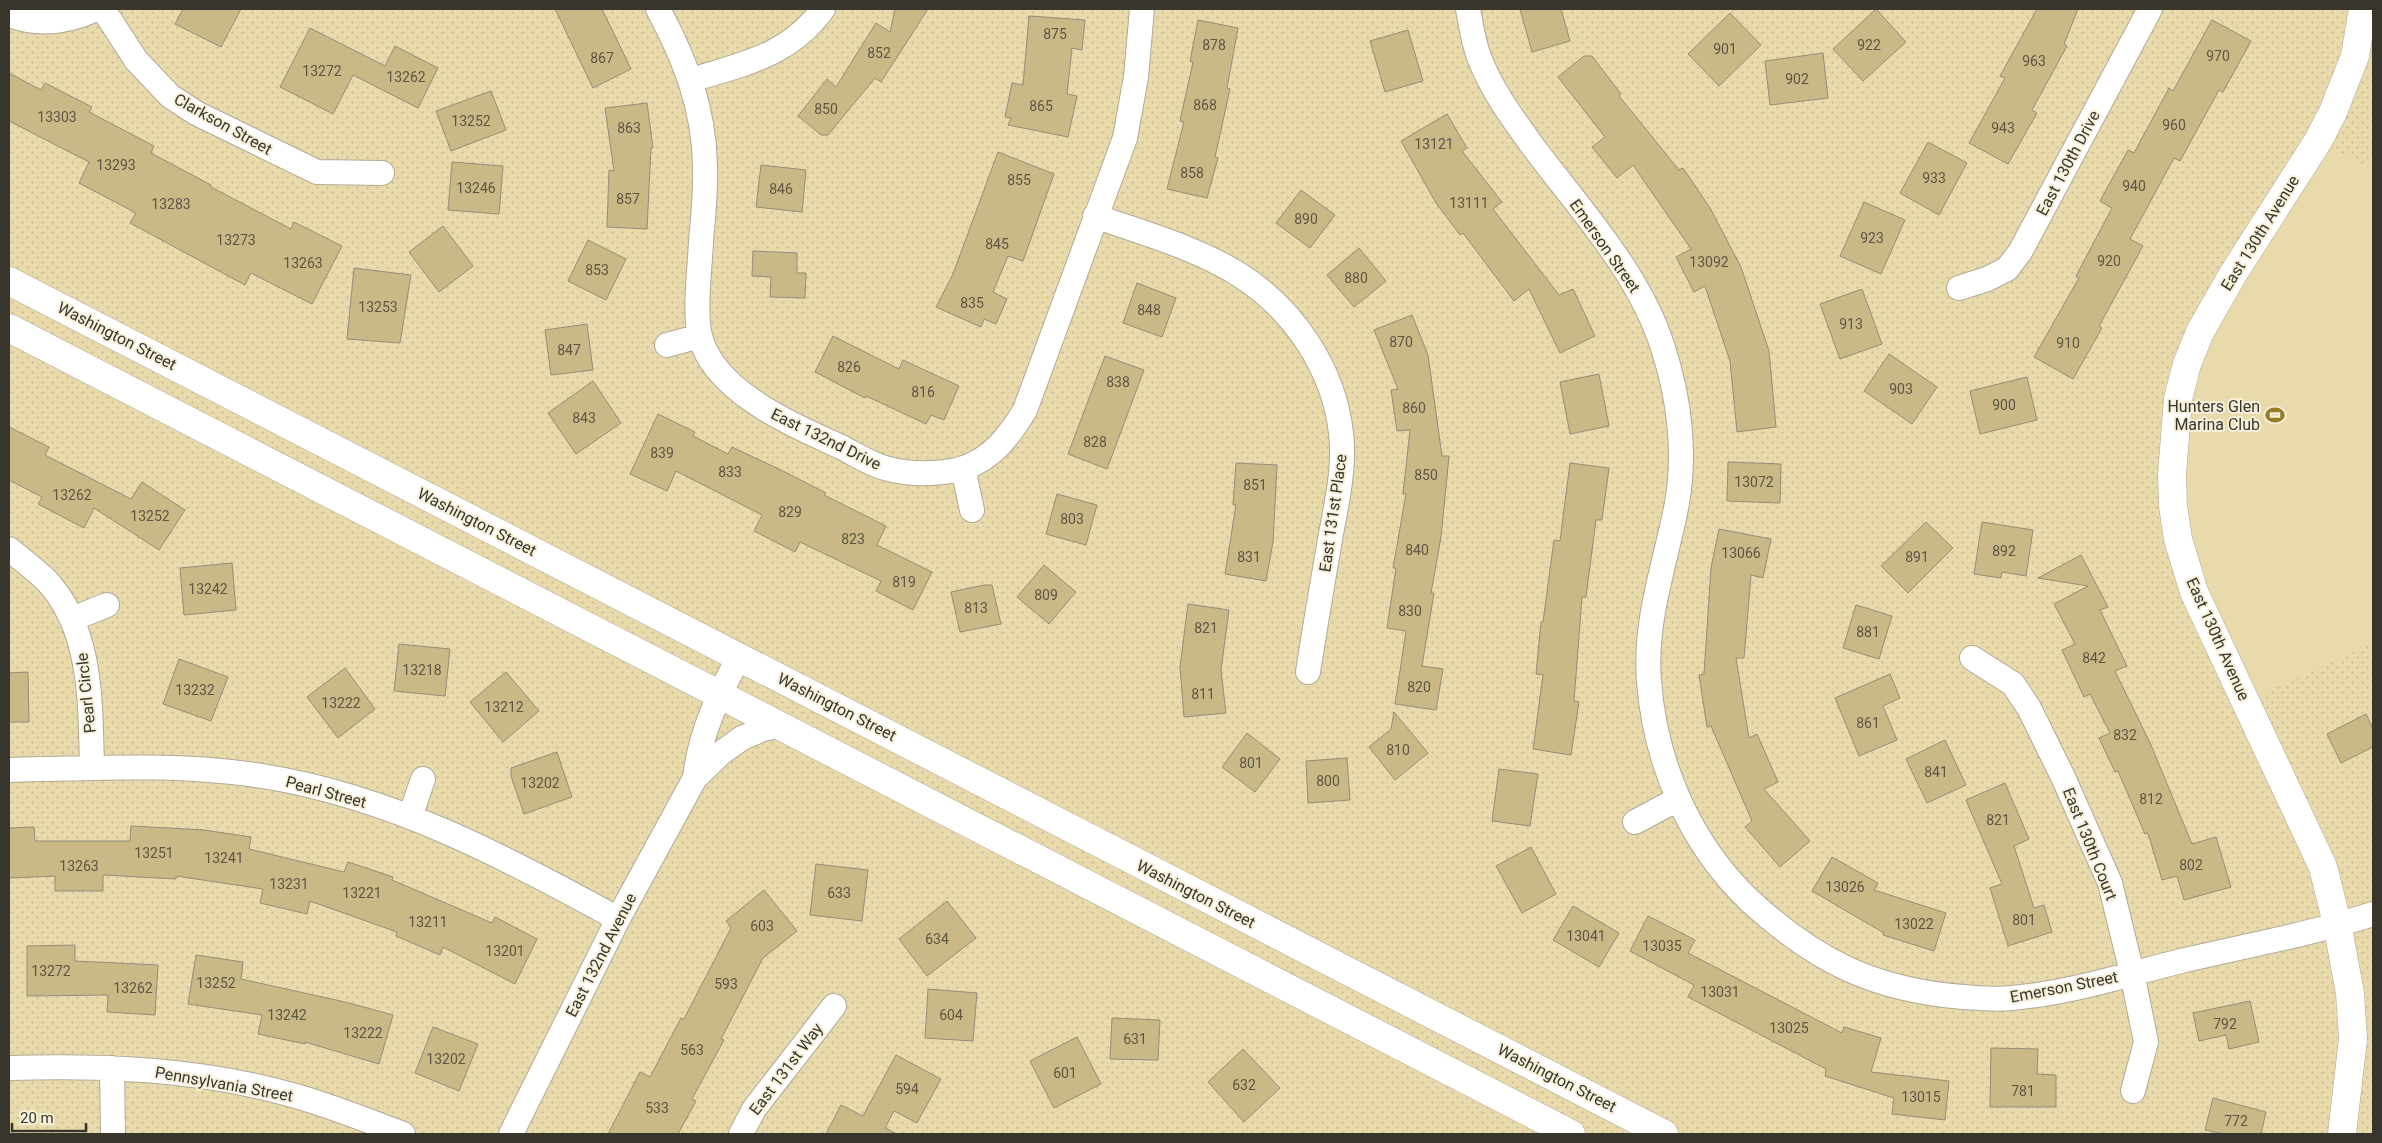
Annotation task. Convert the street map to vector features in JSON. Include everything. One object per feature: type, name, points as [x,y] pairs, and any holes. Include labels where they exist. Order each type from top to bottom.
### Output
[{"type":"main road","name":"East 130th Avenue","points":[[2339,1128],[2352,1039],[2350,993],[2337,923],[2322,867],[2194,592],[2178,539],[2173,506],[2172,474],[2178,399],[2187,364],[2200,332],[2233,274],[2318,141],[2333,112],[2355,56],[2363,9]]},
{"type":"main road","name":"Washington Street","points":[[9,281],[1664,1134]]},
{"type":"main road","points":[[9,328],[720,693],[1571,1134]]},
{"type":"street","points":[[9,15],[51,23],[67,20],[96,9]]},
{"type":"street","name":"Clarkson Street","points":[[103,9],[136,60],[170,96],[196,113],[316,172],[382,173]]},
{"type":"street","name":"East 132nd Drive","points":[[658,9],[680,52],[690,80],[702,126],[705,166],[698,304],[700,336],[714,366],[736,388],[761,406],[885,468],[932,473],[963,468],[992,452],[1011,433],[1026,410],[1095,216]]},
{"type":"street","points":[[690,80],[763,58],[788,45],[812,25],[823,9]]},
{"type":"street","points":[[1095,216],[1125,138],[1136,77],[1142,9]]},
{"type":"street","name":"Emerson Street","points":[[1468,9],[1474,42],[1497,97],[1619,261],[1645,303],[1663,347],[1679,421],[1680,475],[1676,503],[1651,616],[1649,680],[1654,717],[1665,763],[1678,799],[1694,830],[1735,886],[1774,923],[1816,952],[1878,983],[1932,994],[2009,999],[2069,989],[2373,914]]},
{"type":"street","name":"East 130th Drive","points":[[1958,288],[1987,279],[2007,269],[2020,252],[2150,9]]},
{"type":"street","name":"East 131st Place","points":[[1095,216],[1200,255],[1237,273],[1254,285],[1287,314],[1307,340],[1328,382],[1341,432],[1342,468],[1308,672]]},
{"type":"street","points":[[667,345],[700,336]]},
{"type":"street","points":[[963,468],[972,510]]},
{"type":"street","name":"Pearl Circle","points":[[9,549],[46,580],[72,619],[86,666],[92,768]]},
{"type":"street","points":[[72,619],[107,604]]},
{"type":"street","name":"East 132nd Avenue","points":[[695,778],[703,733],[720,693],[739,657]]},
{"type":"street","name":"East 130th Court","points":[[1972,658],[2013,684],[2029,708],[2063,777],[2110,883],[2132,973],[2146,1042],[2133,1091]]},
{"type":"street","name":"East 132nd Avenue","points":[[511,1134],[618,919],[695,778],[721,753],[742,738],[764,729],[781,725]]},
{"type":"street","name":"Pearl Street","points":[[9,770],[92,768],[218,771],[262,776],[335,792],[410,817],[461,838],[538,874],[618,919]]},
{"type":"street","points":[[410,817],[423,778]]},
{"type":"street","points":[[1636,822],[1678,799]]},
{"type":"street","name":"East 131st Way","points":[[741,1134],[754,1109],[834,1006]]},
{"type":"street","name":"Pennsylvania Street","points":[[9,1068],[112,1068],[174,1072],[291,1094],[403,1134]]},
{"type":"street","points":[[112,1068],[113,1134]]},
{"type":"shaded area","points":[[9,9],[2373,9],[2373,1134],[9,1134]]},
{"type":"shaded area","name":"Hunters Glen Marina Club","points":[[2318,141],[2373,170],[2373,643],[2245,702],[2178,539],[2178,399]]},
{"type":"building","points":[[183,9],[241,9],[221,47],[175,24]]},
{"type":"building","points":[[555,9],[602,9],[631,69],[593,88]]},
{"type":"building","points":[[895,9],[928,9],[881,82],[875,78],[828,135],[821,135],[798,116],[827,79],[836,87],[876,23],[890,32]]},
{"type":"building","points":[[1520,9],[1561,9],[1570,41],[1532,52]]},
{"type":"building","points":[[1876,9],[1906,42],[1863,81],[1833,49]]},
{"type":"building","points":[[2037,9],[2078,9],[2064,44],[2067,46],[2032,110],[2037,113],[2008,164],[1969,143],[2005,78],[2000,76]]},
{"type":"building","points":[[1730,13],[1761,45],[1719,86],[1688,54]]},
{"type":"building","points":[[1029,16],[1085,20],[1082,50],[1072,48],[1067,94],[1077,96],[1068,137],[1008,125],[1011,118],[1005,117],[1012,83],[1023,85]]},
{"type":"building","points":[[1198,20],[1238,28],[1227,88],[1230,89],[1215,157],[1218,158],[1207,198],[1167,189],[1184,122],[1180,121],[1193,62],[1190,61]]},
{"type":"building","points":[[2212,20],[2251,41],[2223,92],[2219,90],[2180,161],[2174,158],[2130,239],[2143,246],[2099,326],[2102,328],[2073,379],[2034,357],[2079,278],[2076,276],[2112,208],[2100,201],[2128,150],[2134,153],[2169,88],[2173,91]]},
{"type":"building","points":[[310,28],[385,66],[395,46],[438,68],[418,108],[353,75],[333,114],[280,87]]},
{"type":"building","points":[[1408,30],[1423,81],[1385,92],[1370,41]]},
{"type":"building","points":[[1823,53],[1828,98],[1770,105],[1765,61]]},
{"type":"building","points":[[1584,56],[1592,56],[1621,94],[1619,96],[1679,170],[1683,168],[1710,208],[1741,267],[1769,351],[1776,427],[1737,432],[1730,361],[1705,286],[1694,292],[1676,257],[1691,249],[1633,165],[1617,178],[1592,147],[1605,137],[1558,77]]},
{"type":"building","points":[[9,73],[41,90],[45,83],[92,107],[89,112],[154,146],[151,153],[291,229],[294,222],[342,246],[312,304],[251,273],[245,285],[130,223],[136,213],[79,183],[89,162],[9,121]]},
{"type":"building","points":[[491,91],[506,130],[451,151],[436,111]]},
{"type":"building","points":[[647,103],[653,148],[651,148],[647,229],[607,227],[609,170],[614,171],[605,108]]},
{"type":"building","points":[[1447,114],[1467,148],[1462,151],[1502,202],[1493,209],[1559,295],[1573,289],[1595,336],[1560,353],[1529,289],[1514,301],[1463,233],[1460,235],[1436,203],[1401,141]]},
{"type":"building","points":[[1928,142],[1967,163],[1939,215],[1900,193]]},
{"type":"building","points":[[998,152],[1054,174],[1023,261],[1008,256],[993,292],[1007,299],[996,324],[984,319],[981,327],[936,307],[953,274]]},
{"type":"building","points":[[452,162],[503,166],[499,214],[448,210]]},
{"type":"building","points":[[761,165],[806,170],[802,212],[756,207]]},
{"type":"building","points":[[1301,190],[1335,215],[1310,248],[1276,223]]},
{"type":"building","points":[[1864,202],[1905,220],[1881,274],[1840,256]]},
{"type":"building","points":[[443,226],[473,266],[439,292],[409,252]]},
{"type":"building","points":[[588,240],[626,259],[606,300],[568,281]]},
{"type":"building","points":[[1359,248],[1386,281],[1354,307],[1327,275]]},
{"type":"building","points":[[753,251],[797,253],[797,273],[806,273],[805,298],[770,297],[771,277],[752,276]]},
{"type":"building","points":[[354,268],[411,275],[400,343],[347,339]]},
{"type":"building","points":[[1137,283],[1176,298],[1162,337],[1123,323]]},
{"type":"building","points":[[1862,289],[1882,344],[1840,359],[1820,304]]},
{"type":"building","points":[[1412,315],[1428,355],[1442,456],[1449,456],[1441,537],[1431,593],[1434,593],[1422,666],[1443,669],[1436,710],[1395,704],[1406,631],[1387,628],[1396,568],[1393,568],[1406,494],[1403,494],[1410,430],[1397,431],[1391,390],[1398,389],[1374,330]]},
{"type":"building","points":[[587,324],[593,370],[551,375],[545,330]]},
{"type":"building","points":[[833,336],[899,369],[903,360],[959,386],[944,420],[931,415],[926,424],[866,396],[865,398],[815,372]]},
{"type":"building","points":[[1889,354],[1937,387],[1912,424],[1864,391]]},
{"type":"building","points":[[1105,356],[1144,370],[1107,469],[1068,454]]},
{"type":"building","points":[[1599,374],[1609,426],[1570,434],[1560,382]]},
{"type":"building","points":[[2027,377],[2037,420],[1980,434],[1970,391]]},
{"type":"building","points":[[593,381],[621,423],[576,454],[548,413]]},
{"type":"building","points":[[658,414],[695,432],[693,436],[728,454],[732,447],[826,493],[824,495],[886,526],[877,545],[932,572],[913,610],[876,591],[881,581],[800,542],[795,552],[754,531],[762,515],[676,471],[667,491],[630,474]]},
{"type":"building","points":[[9,427],[49,447],[45,455],[131,499],[142,482],[185,510],[159,550],[94,508],[84,528],[38,504],[42,497],[9,480]]},
{"type":"building","points":[[1728,462],[1781,464],[1780,503],[1727,501]]},
{"type":"building","points":[[1236,463],[1277,465],[1273,542],[1266,581],[1225,574],[1236,505],[1233,505]]},
{"type":"building","points":[[1570,463],[1609,468],[1602,520],[1596,520],[1586,597],[1582,597],[1574,701],[1579,702],[1571,755],[1533,749],[1543,675],[1536,674],[1541,622],[1543,622],[1554,540],[1560,541]]},
{"type":"building","points":[[1057,494],[1097,505],[1086,545],[1046,534]]},
{"type":"building","points":[[1926,522],[1953,548],[1908,593],[1881,566]]},
{"type":"building","points":[[1982,522],[2033,530],[2026,576],[2002,572],[2001,578],[1974,574]]},
{"type":"building","points":[[1719,529],[1771,539],[1763,578],[1751,575],[1744,658],[1736,658],[1749,738],[1757,734],[1778,782],[1764,789],[1810,841],[1780,867],[1745,827],[1752,821],[1711,726],[1707,727],[1699,675],[1704,674],[1711,568]]},
{"type":"building","points":[[2081,555],[2108,607],[2100,610],[2127,666],[2115,671],[2151,745],[2192,844],[2216,837],[2231,887],[2184,900],[2177,876],[2162,880],[2148,833],[2145,834],[2118,771],[2115,772],[2099,738],[2110,733],[2090,694],[2084,697],[2062,650],[2075,644],[2054,604],[2088,586],[2038,578]]},
{"type":"building","points":[[232,563],[236,610],[184,615],[180,568]]},
{"type":"building","points":[[1044,565],[1076,592],[1049,624],[1017,597]]},
{"type":"building","points":[[992,585],[1001,624],[960,632],[951,592]]},
{"type":"building","points":[[1188,604],[1229,610],[1221,670],[1226,713],[1184,717],[1180,667]]},
{"type":"building","points":[[1856,605],[1892,616],[1879,659],[1843,648]]},
{"type":"building","points":[[399,644],[450,649],[445,696],[394,691]]},
{"type":"building","points":[[179,659],[228,677],[211,721],[163,704]]},
{"type":"building","points":[[345,668],[375,709],[338,738],[307,697]]},
{"type":"building","points":[[28,672],[29,722],[9,722],[9,673]]},
{"type":"building","points":[[506,672],[539,711],[503,742],[470,702]]},
{"type":"building","points":[[1890,674],[1900,698],[1883,706],[1897,740],[1859,756],[1835,698]]},
{"type":"building","points":[[1394,712],[1428,753],[1395,780],[1369,747],[1391,729]]},
{"type":"building","points":[[2366,714],[2373,729],[2373,747],[2341,763],[2327,734]]},
{"type":"building","points":[[1247,733],[1280,759],[1255,792],[1222,767]]},
{"type":"building","points":[[1945,740],[1966,785],[1927,803],[1906,759]]},
{"type":"building","points":[[557,752],[572,797],[524,814],[511,776],[511,768]]},
{"type":"building","points":[[1347,758],[1350,800],[1308,803],[1306,761]]},
{"type":"building","points":[[1499,769],[1538,774],[1530,826],[1492,821]]},
{"type":"building","points":[[2005,783],[2029,839],[2014,846],[2034,908],[2044,905],[2052,932],[2008,946],[1990,888],[2002,884],[1966,800]]},
{"type":"building","points":[[131,826],[204,830],[251,837],[249,849],[344,872],[348,862],[393,877],[392,880],[492,923],[495,917],[537,939],[515,984],[443,947],[440,955],[396,936],[397,932],[310,901],[307,914],[260,903],[263,889],[176,876],[176,879],[103,875],[103,891],[55,891],[55,876],[9,878],[9,828],[34,827],[35,841],[130,841]]},
{"type":"building","points":[[1531,847],[1556,894],[1522,913],[1496,866]]},
{"type":"building","points":[[1832,857],[1878,883],[1874,890],[1946,913],[1934,951],[1883,935],[1884,933],[1812,891]]},
{"type":"building","points":[[816,864],[868,870],[862,921],[810,915]]},
{"type":"building","points":[[764,890],[797,931],[763,958],[721,1039],[724,1040],[692,1099],[696,1101],[678,1134],[608,1134],[640,1072],[650,1077],[681,1018],[684,1019],[731,928],[726,921]]},
{"type":"building","points":[[947,901],[976,938],[927,976],[899,939]]},
{"type":"building","points":[[1573,906],[1619,933],[1599,967],[1553,940]]},
{"type":"building","points":[[1648,916],[1695,940],[1688,953],[1842,1033],[1844,1027],[1881,1038],[1871,1072],[1949,1081],[1945,1120],[1892,1114],[1894,1098],[1825,1076],[1826,1069],[1688,997],[1694,985],[1630,951]]},
{"type":"building","points":[[75,945],[75,961],[158,965],[155,1015],[107,1012],[108,995],[27,996],[27,946]]},
{"type":"building","points":[[196,955],[243,962],[241,979],[345,1002],[393,1015],[379,1064],[305,1042],[305,1044],[258,1034],[262,1015],[188,1004]]},
{"type":"building","points":[[928,989],[977,993],[973,1041],[925,1038]]},
{"type":"building","points":[[2250,1001],[2259,1042],[2229,1049],[2226,1035],[2199,1041],[2193,1013]]},
{"type":"building","points":[[1112,1018],[1160,1020],[1158,1060],[1110,1059]]},
{"type":"building","points":[[433,1027],[478,1044],[459,1091],[415,1073]]},
{"type":"building","points":[[1077,1037],[1101,1084],[1054,1108],[1030,1061]]},
{"type":"building","points":[[1991,1048],[2038,1049],[2037,1074],[2056,1075],[2056,1107],[1990,1107]]},
{"type":"building","points":[[1243,1049],[1280,1088],[1244,1122],[1208,1082]]},
{"type":"building","points":[[896,1055],[941,1079],[917,1123],[894,1111],[885,1128],[897,1134],[826,1134],[841,1105],[863,1116]]},
{"type":"building","points":[[2213,1098],[2266,1112],[2261,1134],[2224,1134],[2205,1130]]},
{"type":"place","name":"Hunters Glen Marina Club","points":[[2275,415]]}]
